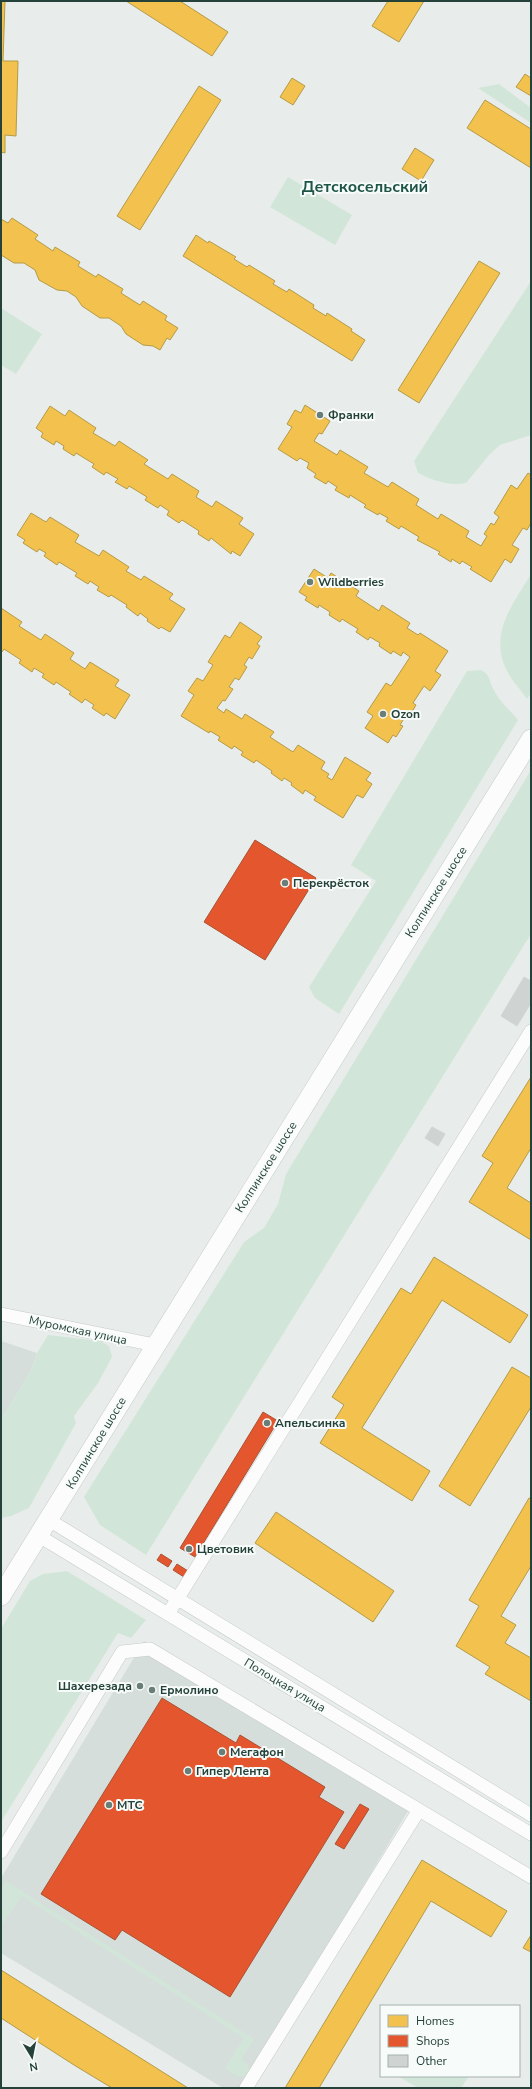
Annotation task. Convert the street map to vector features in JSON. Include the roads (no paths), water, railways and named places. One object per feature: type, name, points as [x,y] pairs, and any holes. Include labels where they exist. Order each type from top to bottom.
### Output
[{"type":"main road","name":"Колпинское шоссе","points":[[1,1596],[531,739]]},
{"type":"street","points":[[168,1614],[531,1030]]},
{"type":"street","name":"Муромская улица","points":[[1,1314],[155,1345]]},
{"type":"street","name":"Полоцкая улица","points":[[49,1520],[531,1815]]},
{"type":"street","name":"Полоцкая улица","points":[[39,1536],[531,1834]]},
{"type":"street","points":[[1,1852],[122,1652],[150,1649],[531,1877]]},
{"type":"street","points":[[246,2088],[419,1810]]},
{"type":"place","name":"Франки","points":[[320,415]]},
{"type":"place","name":"Wildberries","points":[[310,582]]},
{"type":"place","name":"Ozon","points":[[383,714]]},
{"type":"place","name":"Перекрёсток","points":[[285,883]]},
{"type":"place","name":"Апельсинка","points":[[267,1423]]},
{"type":"place","name":"Цветовик","points":[[189,1549]]},
{"type":"place","name":"Шахерезада","points":[[140,1686]]},
{"type":"place","name":"Ермолино","points":[[152,1690]]},
{"type":"place","name":"Мегафон","points":[[222,1752]]},
{"type":"place","name":"Гипер Лента","points":[[188,1771]]},
{"type":"place","name":"МТС","points":[[109,1805]]},
{"type":"district","name":"Детскосельский","points":[[365,187]]}]
